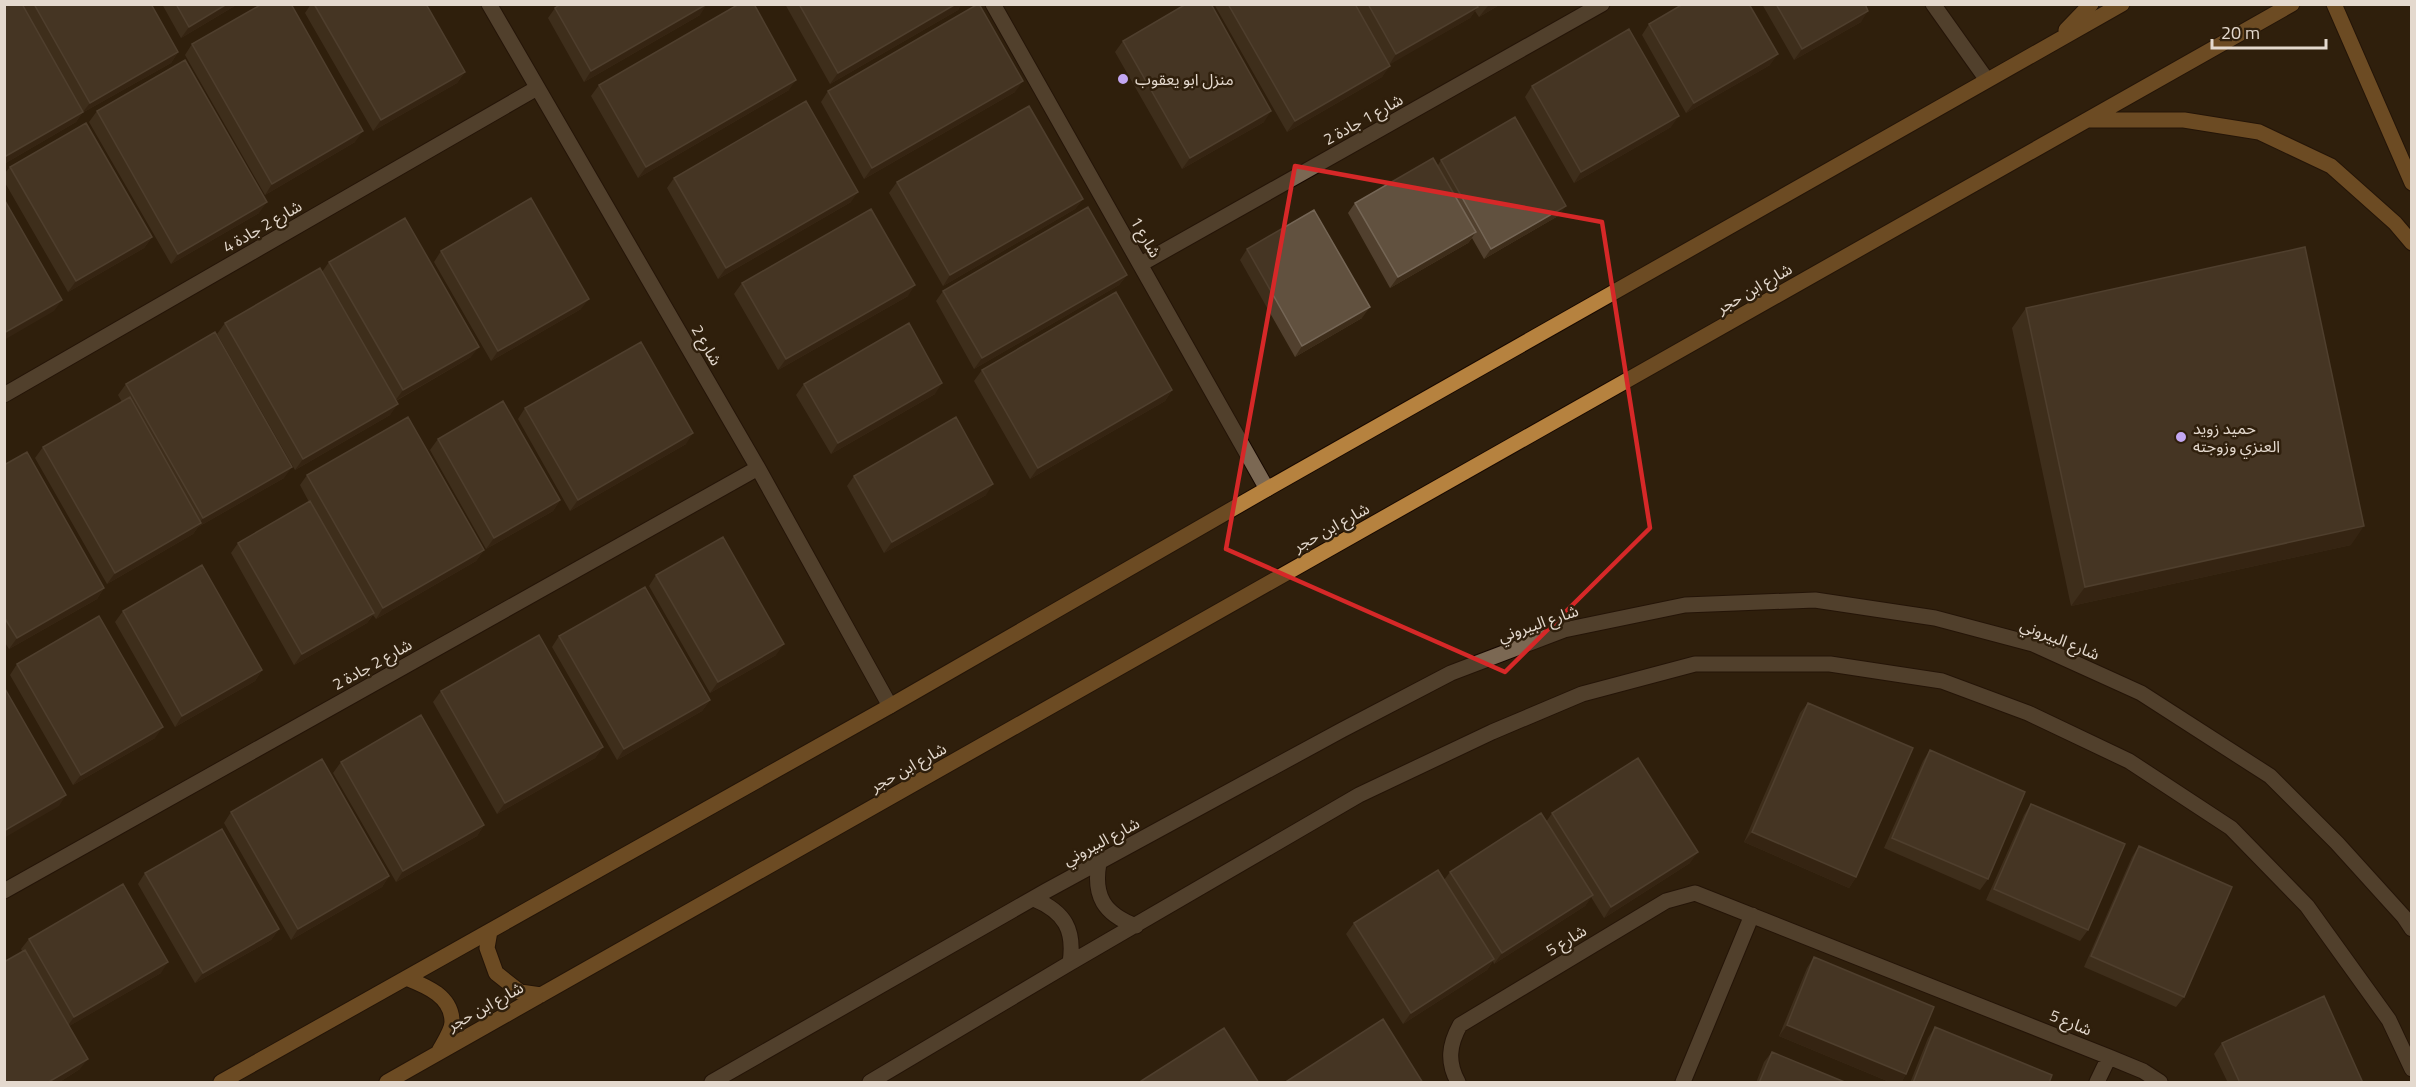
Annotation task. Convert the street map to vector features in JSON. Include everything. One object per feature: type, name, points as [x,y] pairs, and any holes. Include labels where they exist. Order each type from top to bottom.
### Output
[{"type":"main road","points":[[2051,46],[2091,4]]},
{"type":"main road","points":[[221,1083],[890,706],[1267,489],[1987,80],[2051,46],[2121,4]]},
{"type":"main road","name":"شارع ابن حجر","points":[[387,1083],[2292,4]]},
{"type":"main road","points":[[2334,4],[2412,183]]},
{"type":"main road","points":[[2087,120],[2184,120],[2259,132],[2331,166],[2395,223],[2412,243]]},
{"type":"main road","points":[[490,931],[487,948],[496,973],[520,992],[541,995]]},
{"type":"main road","points":[[406,978],[431,989],[446,1002],[452,1023],[438,1053]]},
{"type":"street","name":"شارع 2","points":[[489,4],[758,468],[890,706]]},
{"type":"street","name":"شارع 1","points":[[993,4],[1267,489]]},
{"type":"street","name":"شارع 1 جادة 2","points":[[1141,264],[1602,4]]},
{"type":"street","points":[[1933,4],[1987,80]]},
{"type":"street","name":"شارع 2 جادة 4","points":[[4,395],[537,88]]},
{"type":"street","name":"شارع 2 جادة 2","points":[[4,891],[758,468]]},
{"type":"street","name":"شارع البيروني","points":[[712,1083],[1099,862],[1451,673],[1564,630],[1685,605],[1815,600],[1935,618],[2033,644],[2141,693],[2270,776],[2337,843],[2404,917],[2412,929]]},
{"type":"street","points":[[870,1083],[1070,963],[1359,795],[1492,732],[1582,694],[1695,664],[1830,664],[1942,681],[2028,713],[2129,761],[2231,828],[2307,906],[2389,1020],[2412,1069]]},
{"type":"street","points":[[1099,862],[1096,879],[1099,895],[1107,909],[1120,920],[1136,926]]},
{"type":"street","name":"شارع 5","points":[[1458,1083],[1450,1059],[1451,1041],[1460,1025],[1666,901],[1695,893],[2109,1057],[2143,1071],[2160,1083]]},
{"type":"street","points":[[1034,899],[1049,905],[1061,916],[1069,931],[1072,947],[1070,963]]},
{"type":"street","points":[[1683,1083],[1752,915]]},
{"type":"street","points":[[2097,1083],[2109,1057]]},
{"type":"highlighted area","points":[[1295,166],[1602,222],[1650,528],[1505,672],[1226,549]]},
{"type":"building","points":[[4,4],[22,4],[83,112],[6,156],[4,154]]},
{"type":"building","points":[[34,4],[151,4],[178,52],[90,103]]},
{"type":"building","points":[[176,4],[227,4],[189,27]]},
{"type":"building","points":[[262,4],[291,4],[363,131],[272,184],[192,44]]},
{"type":"building","points":[[314,4],[426,4],[465,72],[381,120]]},
{"type":"building","points":[[561,4],[707,4],[591,71],[555,8]]},
{"type":"building","points":[[739,4],[754,4],[796,80],[646,167],[599,85]]},
{"type":"building","points":[[799,4],[956,4],[838,73]]},
{"type":"building","points":[[978,4],[1023,81],[872,168],[828,91]]},
{"type":"building","points":[[1186,4],[1211,4],[1271,111],[1190,158],[1123,41]]},
{"type":"building","points":[[1228,4],[1355,4],[1390,66],[1295,121]]},
{"type":"building","points":[[1368,4],[1476,4],[1478,7],[1396,54]]},
{"type":"building","points":[[1683,4],[1749,4],[1778,54],[1694,103],[1649,24]]},
{"type":"building","points":[[1776,4],[1865,4],[1868,11],[1802,49]]},
{"type":"building","points":[[1629,29],[1679,116],[1581,172],[1532,86]]},
{"type":"building","points":[[185,60],[267,202],[178,254],[97,111]]},
{"type":"building","points":[[806,101],[858,192],[726,268],[674,178]]},
{"type":"building","points":[[1029,106],[1083,199],[950,275],[897,182]]},
{"type":"building","points":[[1515,117],[1566,206],[1491,249],[1441,160]]},
{"type":"building","points":[[86,123],[152,237],[76,281],[10,167]]},
{"type":"building","points":[[1433,158],[1476,232],[1398,277],[1355,203]]},
{"type":"building","points":[[531,198],[589,299],[498,351],[441,251]]},
{"type":"building","points":[[4,199],[62,300],[4,333]]},
{"type":"building","points":[[1088,207],[1127,275],[982,358],[943,291]]},
{"type":"building","points":[[871,209],[915,285],[786,359],[742,283]]},
{"type":"building","points":[[1314,210],[1370,307],[1302,346],[1247,249]]},
{"type":"building","points":[[405,218],[479,347],[403,390],[329,262]]},
{"type":"building","name":"حميد زويد العنزي وزوجته","points":[[2305,247],[2364,526],[2085,587],[2026,308]]},
{"type":"building","points":[[320,268],[398,404],[303,459],[225,323]]},
{"type":"building","points":[[1116,292],[1172,390],[1038,468],[982,370]]},
{"type":"building","points":[[909,323],[942,383],[838,443],[804,384]]},
{"type":"building","points":[[215,332],[292,467],[203,518],[126,384]]},
{"type":"building","points":[[641,342],[693,433],[578,500],[525,408]]},
{"type":"building","points":[[130,397],[201,523],[115,573],[43,447]]},
{"type":"building","points":[[503,401],[560,500],[494,538],[438,439]]},
{"type":"building","points":[[408,417],[484,550],[383,608],[307,475]]},
{"type":"building","points":[[956,417],[993,484],[892,542],[854,476]]},
{"type":"building","points":[[27,452],[104,588],[17,638],[4,617],[4,465]]},
{"type":"building","points":[[310,501],[374,613],[302,654],[238,543]]},
{"type":"building","points":[[723,537],[784,644],[718,682],[656,575]]},
{"type":"building","points":[[202,565],[262,670],[182,716],[123,611]]},
{"type":"building","points":[[645,587],[710,700],[624,749],[559,636]]},
{"type":"building","points":[[99,616],[163,727],[81,775],[17,664]]},
{"type":"building","points":[[539,635],[603,747],[505,803],[441,691]]},
{"type":"building","points":[[4,687],[66,795],[4,831]]},
{"type":"building","points":[[1808,703],[1913,748],[1856,877],[1752,832]]},
{"type":"building","points":[[421,715],[484,825],[403,871],[341,762]]},
{"type":"building","points":[[1930,750],[2025,792],[1988,879],[1892,838]]},
{"type":"building","points":[[1638,758],[1698,852],[1611,907],[1552,813]]},
{"type":"building","points":[[322,759],[389,876],[298,929],[231,812]]},
{"type":"building","points":[[2031,804],[2125,844],[2088,930],[1994,889]]},
{"type":"building","points":[[1541,813],[1593,895],[1502,953],[1450,872]]},
{"type":"building","points":[[222,829],[279,929],[203,973],[145,873]]},
{"type":"building","points":[[2139,846],[2232,887],[2184,997],[2091,956]]},
{"type":"building","points":[[1438,870],[1494,959],[1411,1013],[1354,923]]},
{"type":"building","points":[[123,884],[168,962],[74,1017],[29,939]]},
{"type":"building","points":[[25,950],[88,1059],[47,1083],[4,1083],[4,962]]},
{"type":"building","points":[[1814,957],[1934,1007],[1906,1074],[1787,1025]]},
{"type":"building","points":[[2324,996],[2363,1083],[2240,1083],[2222,1043]]},
{"type":"building","points":[[1383,1019],[1423,1083],[1284,1083]]},
{"type":"building","points":[[1935,1027],[2052,1075],[2049,1083],[1913,1083]]},
{"type":"building","points":[[1224,1028],[1259,1083],[1138,1083]]},
{"type":"building","points":[[1772,1052],[1847,1083],[1759,1083]]},
{"type":"place","name":"منزل ابو يعقوب","points":[[1123,79]]},
{"type":"place","name":"حميد زويد العنزي وزوجته","points":[[2181,437]]}]
